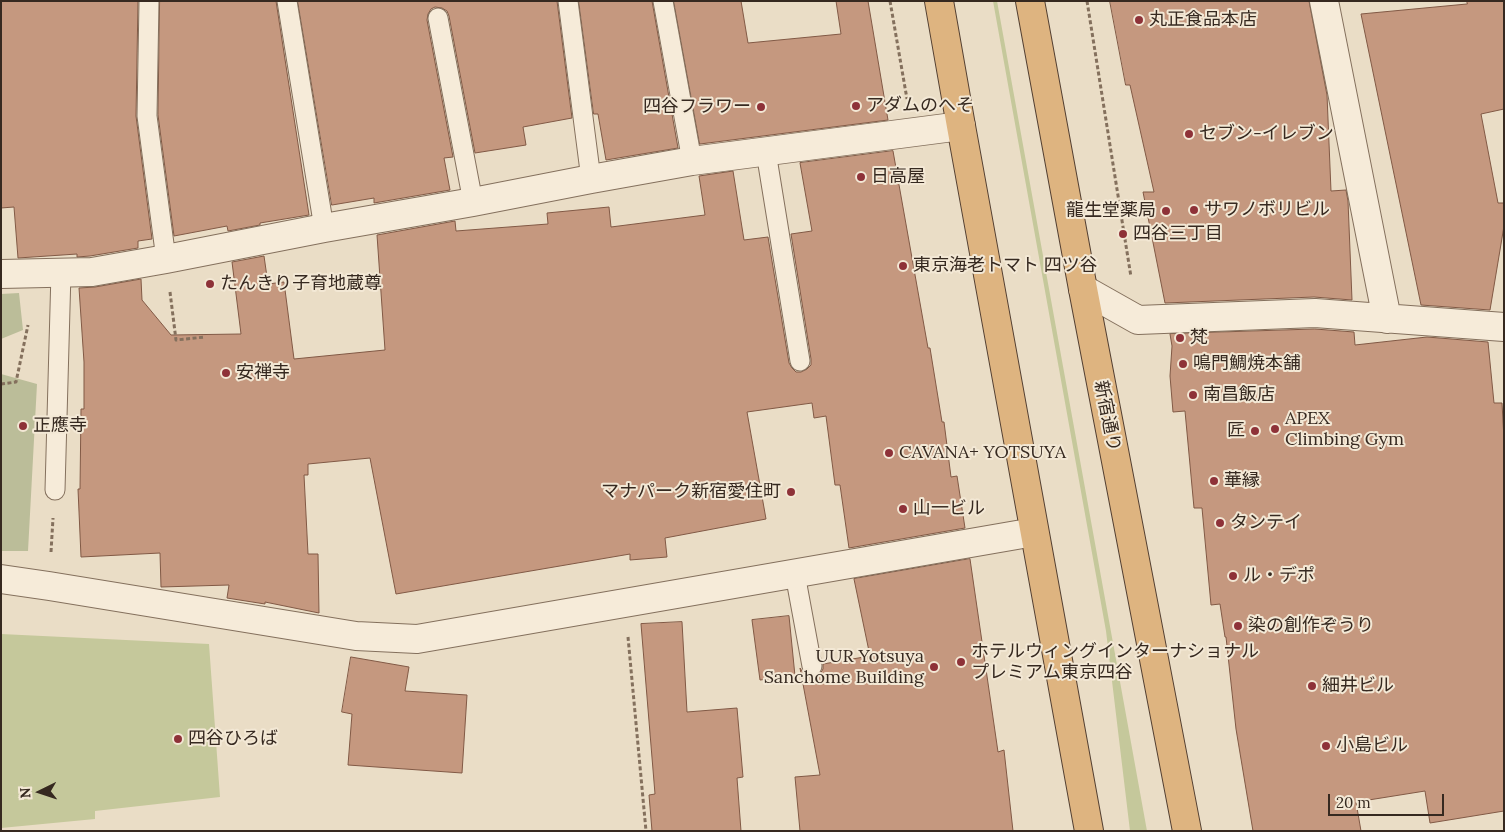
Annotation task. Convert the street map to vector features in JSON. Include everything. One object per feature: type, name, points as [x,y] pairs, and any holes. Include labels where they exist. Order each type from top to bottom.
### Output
[{"type":"highway","points":[[939,1],[1089,831]]},
{"type":"highway","name":"新宿通り","points":[[1030,1],[1187,831]]},
{"type":"street","points":[[1324,1],[1387,319]]},
{"type":"street","points":[[1,274],[92,272],[166,260],[324,228],[692,161],[961,126]]},
{"type":"street","points":[[1083,289],[1138,320],[1315,313],[1504,327]]},
{"type":"street","points":[[1,580],[49,586],[356,636],[417,638],[1034,532]]},
{"type":"lane","points":[[149,1],[147,116],[166,260]]},
{"type":"lane","points":[[287,1],[324,228]]},
{"type":"lane","points":[[568,1],[591,179]]},
{"type":"lane","points":[[663,1],[692,161]]},
{"type":"lane","points":[[438,18],[473,202]]},
{"type":"lane","points":[[766,152],[800,361]]},
{"type":"lane","points":[[50,272],[55,490]]},
{"type":"lane","points":[[795,574],[812,666]]},
{"type":"path","points":[[890,1],[913,132]]},
{"type":"path","points":[[1087,1],[1138,320]]},
{"type":"path","points":[[166,260],[176,340],[206,337]]},
{"type":"path","points":[[1,384],[16,382],[50,272]]},
{"type":"path","points":[[49,586],[55,490]]},
{"type":"path","points":[[625,603],[646,831]]},
{"type":"green space","points":[[993,1],[997,1],[1147,831],[1130,831],[1106,631]]},
{"type":"green space","points":[[19,293],[23,330],[1,339],[1,294]]},
{"type":"green space","points":[[1,374],[37,384],[28,551],[1,551]]},
{"type":"green space","points":[[1,634],[209,644],[220,797],[95,811],[95,819],[1,828]]},
{"type":"building","points":[[1,1],[138,1],[136,116],[152,239],[138,241],[138,248],[90,256],[77,257],[77,254],[18,258],[14,207],[1,208]]},
{"type":"building","points":[[160,1],[276,1],[309,215],[260,223],[260,225],[228,231],[227,226],[174,236],[158,115]]},
{"type":"building","points":[[298,1],[557,1],[572,118],[523,127],[526,145],[475,153],[449,16],[447,11],[435,7],[431,9],[427,20],[453,157],[444,158],[450,190],[374,203],[374,198],[332,205]]},
{"type":"building","points":[[579,1],[652,1],[678,148],[606,160],[598,114],[594,114]]},
{"type":"building","points":[[674,1],[741,1],[748,43],[841,34],[836,1],[868,1],[888,120],[700,144]]},
{"type":"building","points":[[1110,1],[1309,1],[1327,95],[1331,191],[1346,190],[1348,201],[1352,300],[1314,297],[1165,303],[1143,192],[1154,192],[1130,85],[1126,85]]},
{"type":"building","points":[[1467,1],[1504,1],[1504,109],[1481,114],[1498,203],[1504,203],[1504,226],[1490,310],[1421,305],[1361,14],[1467,4]]},
{"type":"building","points":[[893,151],[928,348],[930,348],[942,422],[944,422],[951,477],[957,476],[965,528],[849,548],[840,485],[835,485],[826,416],[814,418],[812,403],[747,412],[766,519],[665,538],[667,557],[630,560],[630,554],[396,594],[370,458],[308,464],[308,475],[304,475],[308,554],[318,554],[319,613],[265,602],[265,604],[227,598],[229,585],[161,587],[160,553],[81,557],[78,489],[80,489],[81,409],[84,409],[84,362],[79,288],[141,279],[142,300],[171,335],[241,334],[232,262],[264,256],[268,284],[284,282],[294,359],[385,350],[377,235],[455,221],[456,231],[548,224],[547,213],[609,207],[611,227],[705,215],[699,176],[733,171],[744,240],[768,237],[789,363],[796,372],[801,372],[811,365],[811,359],[791,234],[812,231],[800,163]]},
{"type":"building","points":[[1315,329],[1354,332],[1355,345],[1427,337],[1488,342],[1494,403],[1502,403],[1504,439],[1504,811],[1430,823],[1425,791],[1356,802],[1361,831],[1253,831],[1236,729],[1226,637],[1220,604],[1211,605],[1202,508],[1194,508],[1185,411],[1173,412],[1170,376],[1172,346],[1170,334]]},
{"type":"building","name":"UUR Yotsuya Sanchome Building","points":[[970,559],[998,752],[1004,750],[1013,831],[800,831],[795,777],[820,775],[800,668],[804,674],[814,677],[820,674],[823,664],[870,656],[854,579]]},
{"type":"building","points":[[789,616],[795,676],[760,680],[752,620]]},
{"type":"building","points":[[682,622],[687,712],[737,708],[743,777],[737,778],[741,831],[652,831],[649,795],[655,794],[641,624]]},
{"type":"building","points":[[351,657],[409,667],[405,691],[467,695],[462,773],[348,765],[352,714],[342,712]]},
{"type":"place","name":"丸正食品本店","points":[[1139,20]]},
{"type":"place","name":"アダムのへそ","points":[[856,106]]},
{"type":"place","name":"四谷フラワー","points":[[761,107]]},
{"type":"place","name":"セブン-イレブン","points":[[1189,134]]},
{"type":"place","name":"日高屋","points":[[861,177]]},
{"type":"place","name":"サワノボリビル","points":[[1194,210]]},
{"type":"place","name":"龍生堂薬局","points":[[1166,211]]},
{"type":"place","name":"四谷三丁目","points":[[1123,234]]},
{"type":"place","name":"東京海老トマト 四ツ谷","points":[[903,266]]},
{"type":"place","name":"たんきり子育地蔵尊","points":[[210,284]]},
{"type":"place","name":"梵","points":[[1180,338]]},
{"type":"place","name":"鳴門鯛焼本舗","points":[[1183,364]]},
{"type":"place","name":"安禅寺","points":[[226,373]]},
{"type":"place","name":"南昌飯店","points":[[1193,395]]},
{"type":"place","name":"正應寺","points":[[23,426]]},
{"type":"place","name":"APEX Climbing Gym","points":[[1275,429]]},
{"type":"place","name":"匠","points":[[1255,431]]},
{"type":"place","name":"CAVANA+ YOTSUYA","points":[[889,453]]},
{"type":"place","name":"華縁","points":[[1214,481]]},
{"type":"place","name":"マナパーク新宿愛住町","points":[[791,492]]},
{"type":"place","name":"山一ビル","points":[[903,509]]},
{"type":"place","name":"タンテイ","points":[[1220,523]]},
{"type":"place","name":"ル・デポ","points":[[1233,576]]},
{"type":"place","name":"染の創作ぞうり","points":[[1238,626]]},
{"type":"place","name":"ホテルウィングインターナショナル プレミアム東京四谷","points":[[961,662]]},
{"type":"place","name":"UUR Yotsuya Sanchome Building","points":[[934,667]]},
{"type":"place","name":"細井ビル","points":[[1312,686]]},
{"type":"place","name":"四谷ひろば","points":[[178,739]]},
{"type":"place","name":"小島ビル","points":[[1326,746]]}]
